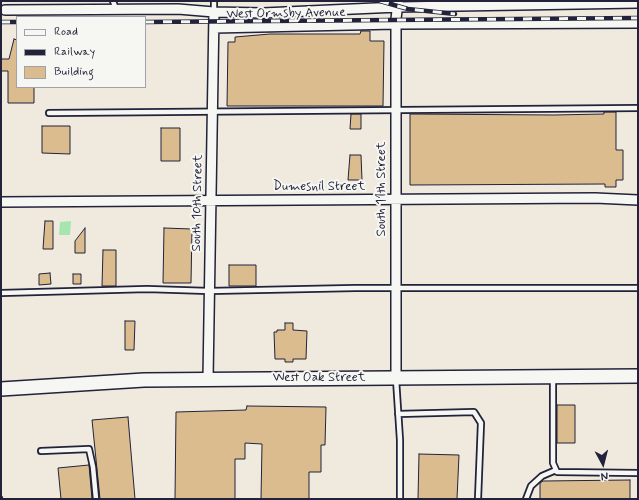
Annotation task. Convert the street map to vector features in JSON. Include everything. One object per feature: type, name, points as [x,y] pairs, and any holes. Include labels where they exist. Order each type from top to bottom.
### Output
[{"type":"main road","name":"West Oak Street","points":[[1,389],[65,383],[208,379],[638,376]]},
{"type":"street","name":"West Ormsby Avenue","points":[[3,10],[116,11],[178,9],[214,12],[306,12],[398,4],[638,3]]},
{"type":"street","name":"South 11th Street","points":[[396,377],[395,200],[396,24],[398,4]]},
{"type":"street","name":"West Ormsby Avenue","points":[[214,12],[214,28],[396,24],[638,23]]},
{"type":"street","name":"South 10th Street","points":[[208,379],[214,28]]},
{"type":"street","name":"Dumesnil Street","points":[[1,202],[638,200]]},
{"type":"lane","points":[[113,1],[116,11]]},
{"type":"lane","points":[[214,1],[214,12]]},
{"type":"lane","points":[[49,113],[212,110],[638,108]]},
{"type":"lane","points":[[1,293],[147,289],[209,291],[638,288]]},
{"type":"lane","points":[[553,376],[553,463],[557,472],[638,473]]},
{"type":"lane","points":[[396,377],[400,499]]},
{"type":"lane","points":[[398,414],[474,412],[481,423],[478,499]]},
{"type":"lane","points":[[41,451],[89,449],[93,467],[96,499]]},
{"type":"lane","points":[[526,499],[531,486],[542,476],[556,470]]},
{"type":"green space","points":[[71,221],[70,235],[59,235],[60,222]]},
{"type":"building","points":[[361,31],[370,31],[370,41],[384,41],[383,106],[227,106],[228,42],[235,42],[235,37],[270,34],[360,34]]},
{"type":"building","points":[[14,39],[16,40],[16,88],[34,88],[34,103],[8,103],[8,71],[1,71],[1,59],[9,59]]},
{"type":"building","points":[[604,112],[616,112],[616,150],[623,150],[623,180],[616,180],[616,187],[605,187],[605,184],[410,185],[410,114],[554,115],[604,114]]},
{"type":"building","points":[[351,114],[361,114],[361,129],[350,129]]},
{"type":"building","points":[[42,126],[70,126],[70,154],[42,153]]},
{"type":"building","points":[[161,128],[180,128],[180,161],[161,161]]},
{"type":"building","points":[[350,155],[361,155],[362,180],[348,180]]},
{"type":"building","points":[[45,221],[53,221],[53,249],[43,249]]},
{"type":"building","points":[[85,228],[85,253],[75,253],[75,241]]},
{"type":"building","points":[[164,228],[192,229],[191,283],[163,283]]},
{"type":"building","points":[[103,250],[116,250],[116,286],[102,286]]},
{"type":"building","points":[[229,265],[256,265],[256,286],[229,286]]},
{"type":"building","points":[[50,273],[51,284],[39,285],[39,274]]},
{"type":"building","points":[[73,274],[81,274],[81,284],[73,284]]},
{"type":"building","points":[[125,321],[135,321],[134,350],[125,350]]},
{"type":"building","points":[[285,323],[293,323],[293,330],[307,331],[306,359],[293,359],[293,362],[285,362],[285,359],[275,359],[274,332],[277,332],[277,330],[285,330]]},
{"type":"building","points":[[557,405],[575,405],[575,443],[557,443]]},
{"type":"building","points":[[247,406],[326,407],[325,445],[321,445],[321,472],[309,472],[309,499],[261,499],[262,444],[245,443],[245,459],[235,459],[235,499],[175,499],[176,412],[246,410]]},
{"type":"building","points":[[128,417],[135,499],[100,499],[92,420]]},
{"type":"building","points":[[419,454],[459,455],[457,499],[418,499]]},
{"type":"building","points":[[89,465],[92,499],[61,499],[58,468]]},
{"type":"building","points":[[630,480],[630,499],[540,499],[540,483],[543,481]]},
{"type":"railway","points":[[380,1],[408,9],[455,14]]},
{"type":"railway","points":[[146,22],[638,18]]},
{"type":"railway","points":[[1,22],[16,22]]}]
